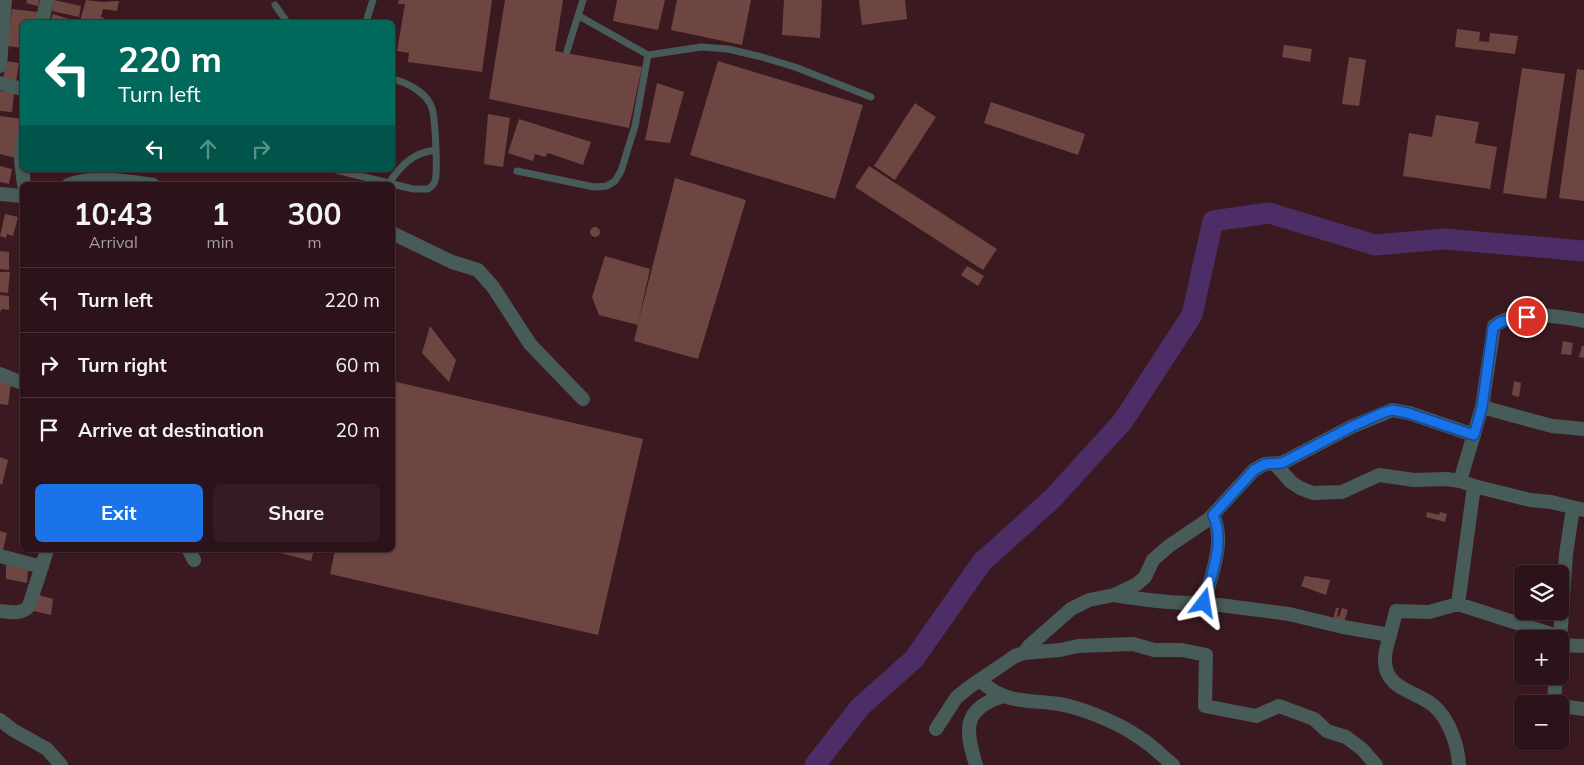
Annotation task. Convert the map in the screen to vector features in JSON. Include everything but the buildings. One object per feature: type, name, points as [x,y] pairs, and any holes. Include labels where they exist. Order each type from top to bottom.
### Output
[{"type":"street","points":[[0,66],[5,0]]},
{"type":"street","points":[[42,20],[47,0]]},
{"type":"street","points":[[0,83],[20,89]]},
{"type":"street","points":[[77,182],[114,175],[141,182]]},
{"type":"street","points":[[0,194],[20,196]]},
{"type":"street","points":[[395,234],[452,262],[478,270],[494,287],[530,344],[583,398]]},
{"type":"street","points":[[1460,481],[1482,407],[1493,328],[1496,324],[1518,318],[1549,316],[1584,321]]},
{"type":"street","points":[[0,374],[20,382]]},
{"type":"street","points":[[1482,407],[1552,426],[1584,429]]},
{"type":"street","points":[[1024,654],[1029,646],[1071,609],[1089,600],[1114,594],[1137,584],[1145,577],[1153,560],[1169,546],[1213,515],[1254,470],[1265,464],[1282,463],[1351,427],[1392,410],[1408,413],[1474,435]]},
{"type":"street","points":[[1275,464],[1291,482],[1313,493],[1342,492],[1379,475],[1414,480],[1446,479],[1530,500],[1551,502],[1578,509],[1565,562],[1561,630]]},
{"type":"street","points":[[1458,604],[1474,486]]},
{"type":"street","points":[[1204,603],[1219,542],[1218,525],[1213,515]]},
{"type":"street","points":[[0,611],[21,612],[26,610],[32,600],[46,552]]},
{"type":"street","points":[[0,556],[42,567]]},
{"type":"street","points":[[1114,594],[1160,601],[1204,603],[1289,614],[1342,627],[1390,635]]},
{"type":"street","points":[[1459,765],[1452,734],[1444,718],[1426,700],[1394,684],[1387,672],[1385,661],[1396,611],[1429,612],[1458,604],[1530,630]]},
{"type":"street","points":[[1569,643],[1584,646]]},
{"type":"street","points":[[936,729],[956,698],[1015,656],[1078,646],[1133,644],[1154,650],[1182,650],[1206,655],[1205,706],[1256,716],[1279,706],[1314,719],[1327,731],[1346,737],[1362,748],[1376,765]]},
{"type":"street","points":[[977,682],[1003,696],[1030,702],[1053,703],[1088,712],[1117,724],[1143,739],[1172,765]]},
{"type":"street","points":[[976,712],[977,682]]},
{"type":"street","points":[[976,765],[968,733],[969,722],[976,712],[991,700],[1003,696]]},
{"type":"street","points":[[1569,707],[1584,709]]},
{"type":"street","points":[[0,720],[13,730],[47,749],[61,765]]},
{"type":"lane","points":[[367,20],[373,0]]},
{"type":"lane","points":[[567,51],[583,0]]},
{"type":"lane","points":[[275,6],[286,20]]},
{"type":"lane","points":[[579,16],[648,55],[701,46],[728,49],[762,57],[795,68],[871,97]]},
{"type":"lane","points":[[518,171],[594,187],[607,186],[615,181],[621,171],[635,126],[648,55]]},
{"type":"lane","points":[[395,80],[414,88],[424,96],[432,107],[435,150],[435,180],[430,188],[413,189],[395,185]]},
{"type":"lane","points":[[389,182],[405,162],[414,155],[424,151],[435,150]]},
{"type":"lane","points":[[346,172],[384,182]]},
{"type":"waterway","points":[[815,765],[860,707],[914,659],[982,562],[1053,498],[1123,421],[1192,315],[1213,221],[1269,213],[1375,245],[1445,239],[1584,251]]},
{"type":"route","points":[[1204,603],[1219,542],[1218,525],[1213,515],[1254,470],[1265,464],[1282,463],[1351,427],[1392,410],[1408,413],[1474,435],[1482,407],[1493,328],[1500,322],[1527,317]]}]
